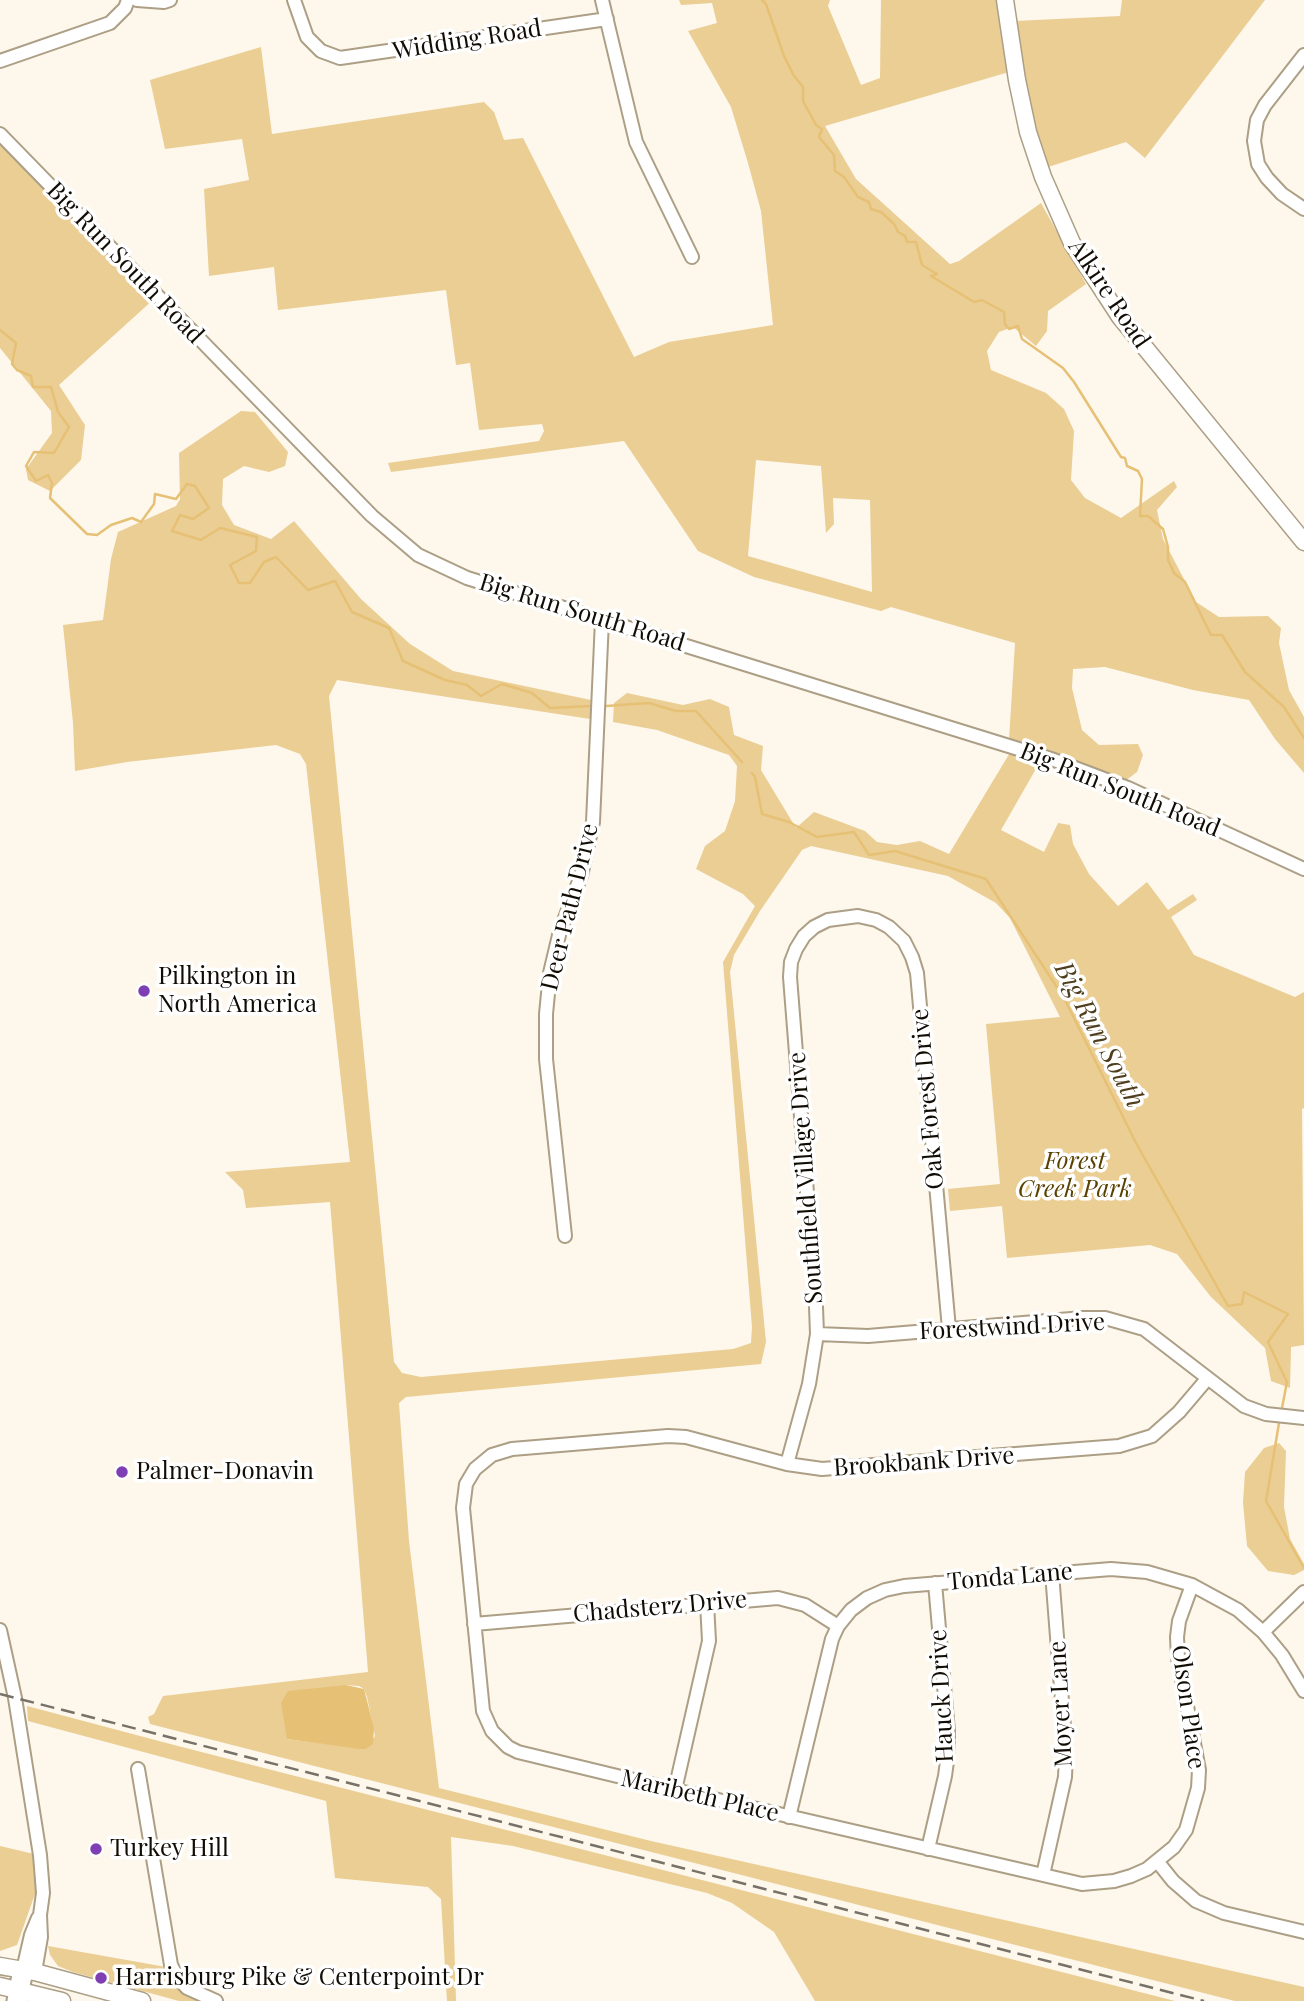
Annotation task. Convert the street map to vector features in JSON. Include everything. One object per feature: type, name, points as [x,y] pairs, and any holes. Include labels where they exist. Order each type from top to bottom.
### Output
[{"type":"highway","points":[[25,1996],[29,1971]]},
{"type":"main road","name":"Alkire Road","points":[[1005,0],[1028,132],[1043,177],[1072,243],[1120,317],[1304,542]]},
{"type":"main road","points":[[0,1966],[142,2001]]},
{"type":"main road","points":[[0,1986],[25,1996],[62,2001]]},
{"type":"street","points":[[0,61],[110,23],[125,8],[128,0]]},
{"type":"street","points":[[137,0],[170,0]]},
{"type":"street","name":"Widding Road","points":[[294,0],[307,37],[321,51],[340,58],[607,19]]},
{"type":"street","points":[[603,0],[641,156],[692,257]]},
{"type":"street","points":[[1304,55],[1265,105],[1257,120],[1254,141],[1258,164],[1282,194],[1304,209]]},
{"type":"street","name":"Big Run South Road","points":[[0,134],[372,516],[418,555],[467,578],[1054,760],[1128,788],[1304,869]]},
{"type":"street","name":"Deer Path Drive","points":[[565,1236],[546,1059],[546,1014],[550,973],[560,931],[581,876],[593,822],[602,620]]},
{"type":"street","name":"Oak Forest Drive","points":[[842,916],[876,920],[889,927],[904,941],[915,965],[950,1329]]},
{"type":"street","name":"Southfield Village Drive","points":[[788,1464],[809,1384],[817,1334],[791,962],[800,942],[814,927],[842,916]]},
{"type":"street","name":"Forestwind Drive","points":[[817,1334],[868,1336],[1105,1318],[1144,1329],[1244,1406],[1266,1414],[1304,1418]]},
{"type":"street","name":"Brookbank Drive","points":[[466,1484],[483,1461],[492,1455],[512,1449],[668,1436],[686,1437],[788,1464],[822,1469],[1119,1446],[1152,1436],[1178,1412],[1207,1378]]},
{"type":"street","name":"Maribeth Place","points":[[466,1484],[463,1508],[480,1685],[486,1721],[499,1740],[508,1747],[518,1752],[675,1790],[1082,1884],[1097,1884],[1131,1876],[1157,1861]]},
{"type":"street","name":"Tonda Lane","points":[[838,1626],[851,1610],[876,1594],[904,1586],[1111,1569],[1147,1572],[1192,1586],[1238,1610],[1263,1632],[1282,1655],[1304,1691]]},
{"type":"street","name":"Moyer Lane","points":[[1043,1875],[1065,1777],[1066,1752],[1052,1573]]},
{"type":"street","name":"Hauck Drive","points":[[929,1849],[946,1776],[948,1743],[935,1583]]},
{"type":"street","name":"Olson Place","points":[[1157,1861],[1174,1847],[1186,1830],[1198,1788],[1197,1754],[1178,1658],[1177,1637],[1179,1621],[1192,1586]]},
{"type":"street","points":[[1263,1632],[1304,1592]]},
{"type":"street","name":"Chadsterz Drive","points":[[474,1624],[778,1598],[805,1605],[838,1626]]},
{"type":"street","points":[[675,1790],[709,1641],[707,1603]]},
{"type":"street","points":[[789,1817],[827,1653],[838,1626]]},
{"type":"street","points":[[0,1630],[15,1698],[38,1841],[43,1893],[40,1914],[31,1935],[29,1971]]},
{"type":"street","points":[[138,1769],[171,1965],[187,1988],[216,2001]]},
{"type":"street","points":[[1157,1861],[1173,1881],[1196,1901],[1224,1913],[1304,1932]]},
{"type":"green space","points":[[679,0],[830,0],[828,6],[861,85],[880,78],[881,0],[998,0],[1009,72],[825,126],[856,179],[950,264],[959,261],[1041,203],[1086,284],[1048,311],[1047,331],[1036,346],[1013,327],[999,332],[987,351],[991,370],[1046,393],[1064,409],[1074,431],[1071,480],[1085,498],[1121,518],[1174,481],[1177,487],[1157,510],[1163,539],[1196,602],[1219,617],[1268,616],[1281,628],[1279,643],[1289,690],[1304,717],[1304,773],[1275,739],[1249,700],[1193,690],[1105,667],[1073,669],[1072,688],[1082,730],[1099,745],[1138,744],[1143,755],[1137,772],[1125,781],[1060,755],[1009,740],[1015,643],[891,607],[881,611],[754,577],[698,551],[624,441],[391,472],[388,463],[539,441],[544,431],[542,424],[479,430],[470,363],[456,365],[446,290],[278,310],[274,267],[209,276],[204,189],[249,180],[242,139],[165,149],[150,80],[261,47],[272,134],[484,102],[494,112],[504,140],[523,138],[634,357],[669,342],[773,325],[761,211],[748,163],[731,107],[688,31],[717,23],[712,3],[681,5]],"holes":[[[756,460],[821,466],[826,533],[834,524],[833,498],[870,500],[872,592],[748,556]]]},
{"type":"green space","points":[[1122,0],[1265,0],[1145,158],[1126,142],[1045,168],[1026,101],[1015,21],[1120,16]]},
{"type":"green space","points":[[0,140],[154,299],[59,385],[85,425],[81,460],[50,491],[28,480],[26,469],[52,433],[51,411],[0,348]]},
{"type":"green space","name":"Forest Creek Park","points":[[241,411],[255,412],[288,452],[285,466],[269,472],[244,466],[223,479],[222,505],[234,525],[271,539],[294,521],[361,599],[410,644],[453,671],[591,700],[590,719],[337,680],[329,696],[394,1362],[402,1373],[421,1377],[733,1349],[751,1343],[752,1327],[723,962],[755,906],[743,894],[696,869],[705,846],[725,831],[735,801],[737,766],[729,755],[657,730],[613,722],[614,703],[627,693],[683,705],[710,699],[729,707],[734,735],[763,746],[761,770],[796,828],[814,812],[865,831],[877,842],[897,845],[920,841],[949,854],[1011,751],[1041,760],[1001,830],[1044,852],[1058,823],[1070,825],[1073,844],[1089,874],[1118,906],[1147,882],[1168,910],[1193,894],[1197,900],[1171,917],[1194,955],[1295,997],[1304,992],[1304,1345],[1291,1347],[1290,1388],[1271,1381],[1265,1348],[1211,1297],[1177,1254],[1150,1245],[1007,1258],[1002,1206],[950,1211],[948,1189],[1000,1184],[986,1024],[1060,1017],[1010,918],[996,903],[948,876],[811,846],[802,850],[760,911],[734,955],[730,972],[766,1342],[761,1364],[406,1397],[399,1403],[409,1541],[439,1788],[651,1841],[1304,1987],[1304,2001],[1235,2001],[150,1724],[148,1717],[154,1714],[163,1696],[368,1672],[330,1202],[246,1208],[243,1190],[225,1172],[350,1162],[306,764],[300,754],[276,745],[127,762],[75,771],[63,625],[103,620],[111,559],[118,532],[176,506],[180,499],[179,453]],"holes":[[[346,1685],[364,1689],[367,1697],[375,1736],[366,1749],[287,1739]]]},
{"type":"green space","points":[[1279,1443],[1286,1451],[1284,1507],[1290,1539],[1304,1564],[1304,1570],[1294,1575],[1268,1571],[1247,1546],[1243,1503],[1245,1472],[1264,1448]]},
{"type":"green space","points":[[27,1706],[1175,2001],[815,2001],[774,1932],[732,1903],[707,1893],[513,1846],[451,1837],[456,2001],[447,2001],[441,1899],[428,1887],[335,1878],[326,1801],[28,1721]]},
{"type":"green space","points":[[0,1846],[34,1854],[36,1869],[35,1894],[17,1945],[0,1951]]},
{"type":"green space","points":[[48,1946],[166,1967],[203,2001],[179,2001],[73,1972],[58,1966],[50,1955]]},
{"type":"shaded area","points":[[346,1685],[364,1689],[374,1728],[373,1744],[366,1749],[360,1749],[287,1739],[281,1703],[288,1691]]},
{"type":"waterway","points":[[762,0],[766,4],[784,56],[803,87],[803,101],[816,125],[822,129],[819,137],[834,155],[835,171],[844,177],[858,197],[869,202],[871,209],[881,212],[894,224],[907,242],[916,242],[922,265],[937,274],[931,276],[974,302],[982,300],[1004,312],[1005,324],[1009,329],[1018,326],[1022,339],[1063,368],[1121,457],[1125,458],[1127,466],[1138,471],[1142,479],[1140,516],[1148,516],[1163,529],[1168,560],[1174,573],[1185,582],[1211,635],[1222,635],[1245,672],[1284,707],[1304,738]]},
{"type":"waterway","name":"Big Run South","points":[[0,330],[16,343],[12,364],[17,370],[31,376],[33,387],[51,387],[58,412],[69,427],[54,453],[34,452],[26,466],[36,481],[48,475],[52,483],[50,498],[87,534],[97,535],[111,525],[132,518],[141,522],[154,504],[155,494],[176,499],[187,484],[195,486],[209,508],[193,519],[180,515],[172,531],[201,540],[220,528],[257,537],[256,551],[230,565],[239,583],[250,583],[264,562],[276,557],[308,590],[335,581],[352,612],[389,628],[403,661],[445,680],[467,685],[481,696],[502,684],[532,693],[550,708],[591,706]]},
{"type":"waterway","name":"Big Run South","points":[[606,706],[649,703],[676,711],[696,711],[742,762]]},
{"type":"waterway","name":"Big Run South","points":[[752,773],[762,814],[789,822],[817,837],[854,832],[869,855],[895,851],[986,879],[1064,998],[1136,1143],[1228,1306],[1242,1304],[1244,1292],[1288,1314],[1268,1342],[1287,1382],[1282,1408]]},
{"type":"waterway","name":"Big Run South","points":[[1279,1423],[1266,1501],[1304,1568]]},
{"type":"railway","points":[[0,1694],[1204,2001]]},
{"type":"place","name":"Pilkington in North America","points":[[144,991]]},
{"type":"place","name":"Palmer-Donavin","points":[[122,1472]]},
{"type":"place","name":"Turkey Hill","points":[[96,1849]]},
{"type":"place","name":"Harrisburg Pike & Centerpoint Dr","points":[[101,1978]]}]
